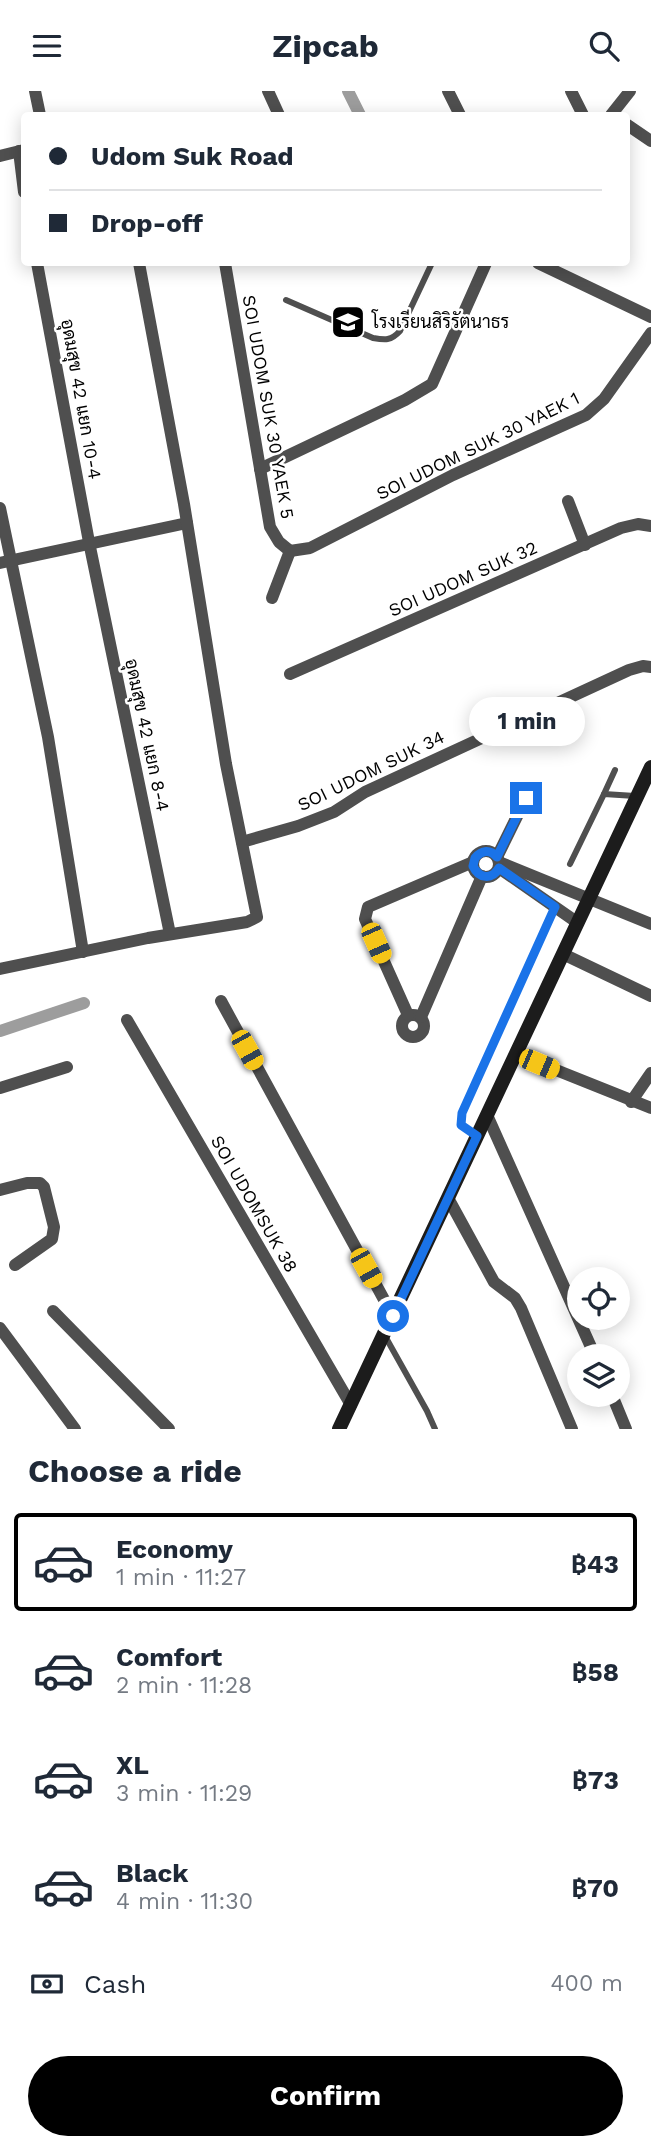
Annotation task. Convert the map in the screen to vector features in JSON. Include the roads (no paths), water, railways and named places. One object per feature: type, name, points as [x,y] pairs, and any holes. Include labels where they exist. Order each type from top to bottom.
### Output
[{"type":"main road","points":[[339,1429],[651,767]]},
{"type":"street","points":[[36,91],[40,112]]},
{"type":"street","points":[[268,91],[278,112]]},
{"type":"street","points":[[448,91],[458,112]]},
{"type":"street","points":[[571,91],[582,112]]},
{"type":"street","points":[[615,112],[630,91]]},
{"type":"street","points":[[630,127],[651,141]]},
{"type":"street","points":[[0,156],[21,151]]},
{"type":"street","name":"อุดมสุข 42 แยก 10-4","points":[[38,266],[89,542]]},
{"type":"street","points":[[0,969],[170,934],[247,922],[257,917],[226,764],[187,523],[140,266]]},
{"type":"street","name":"SOI UDOM SUK 30 YAEK 5","points":[[226,266],[270,527],[279,542],[290,551]]},
{"type":"street","points":[[260,468],[405,400],[432,384],[485,266]]},
{"type":"street","points":[[544,266],[651,317]]},
{"type":"street","name":"SOI UDOM SUK 30 YAEK 1","points":[[290,551],[310,548],[453,475],[586,415],[604,399],[651,333]]},
{"type":"street","points":[[568,501],[585,545]]},
{"type":"street","points":[[0,509],[5,562],[48,737],[83,952]]},
{"type":"street","points":[[5,562],[187,523]]},
{"type":"street","name":"SOI UDOM SUK 32","points":[[290,674],[621,528],[638,524],[651,526]]},
{"type":"street","name":"อุดมสุข 42 แยก 8-4","points":[[89,542],[170,934]]},
{"type":"street","points":[[272,598],[290,551]]},
{"type":"street","name":"SOI UDOM SUK 34","points":[[242,842],[298,826],[334,812],[376,786],[629,670],[651,667]]},
{"type":"street","points":[[473,862],[475,871],[482,876],[490,876],[526,798]]},
{"type":"street","points":[[482,876],[414,1016],[365,919],[369,908],[473,862],[478,854],[486,851],[578,923]]},
{"type":"street","points":[[498,862],[651,924]]},
{"type":"street","points":[[564,954],[651,996]]},
{"type":"street","points":[[221,1001],[393,1316]]},
{"type":"street","name":"SOI UDOMSUK 38","points":[[127,1020],[351,1405]]},
{"type":"street","points":[[516,1054],[651,1108]]},
{"type":"street","points":[[0,1088],[67,1067]]},
{"type":"street","points":[[631,1102],[651,1073]]},
{"type":"street","points":[[487,1115],[590,1344]]},
{"type":"street","points":[[0,1190],[27,1183],[40,1183],[44,1187],[54,1227],[51,1239],[15,1265]]},
{"type":"street","points":[[448,1198],[494,1282],[515,1298],[521,1308],[572,1429]]},
{"type":"street","points":[[54,1311],[169,1429]]},
{"type":"street","points":[[0,1328],[75,1429]]},
{"type":"street","points":[[617,1407],[626,1429]]},
{"type":"lane","points":[[286,300],[373,338],[386,341],[394,338],[400,331],[431,266]]},
{"type":"lane","points":[[570,864],[615,770]]},
{"type":"lane","points":[[604,793],[637,796]]},
{"type":"lane","points":[[477,1136],[461,1125],[462,1113],[555,907]]},
{"type":"lane","points":[[384,1334],[435,1429]]},
{"type":"waterway","points":[[348,91],[358,112]]},
{"type":"waterway","points":[[0,1031],[84,1003]]},
{"type":"place","name":"โรงเรียนสิริรัตนาธร","points":[[348,322]]}]
